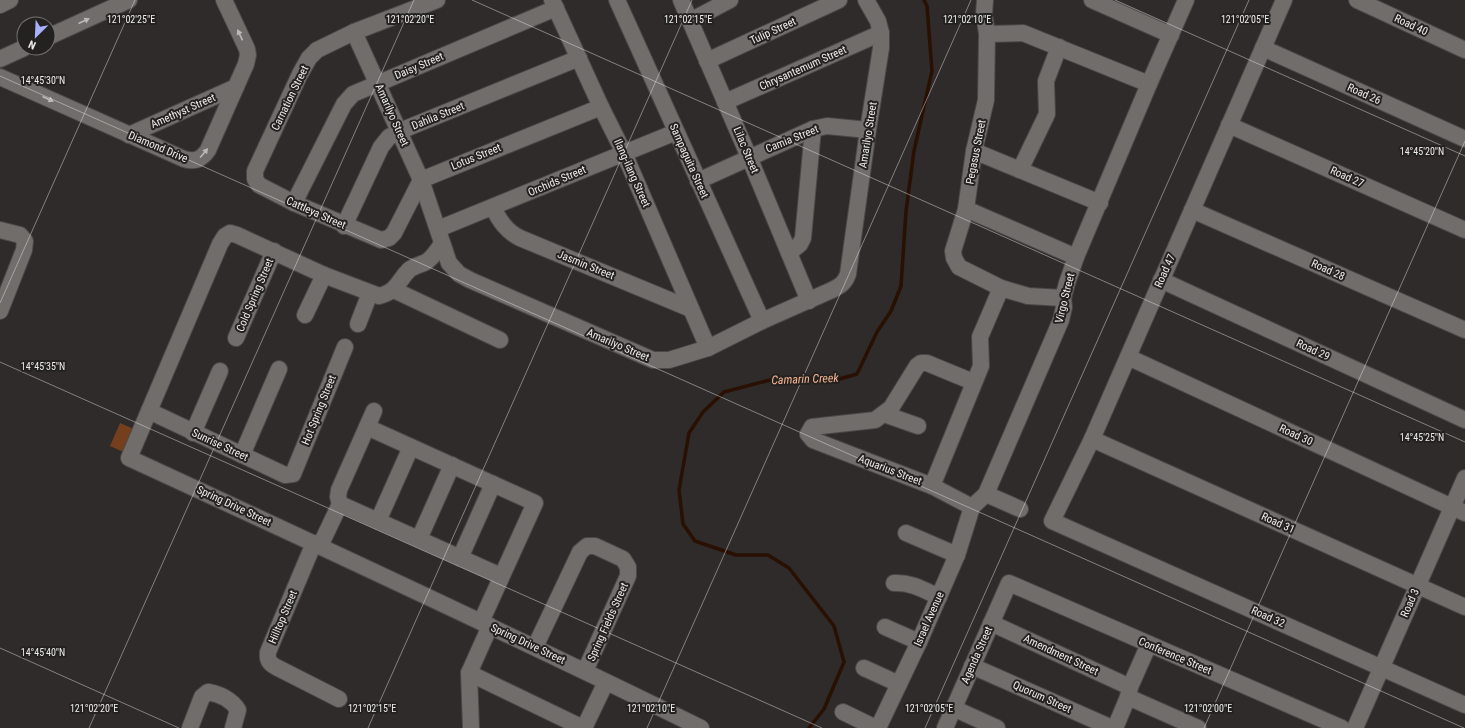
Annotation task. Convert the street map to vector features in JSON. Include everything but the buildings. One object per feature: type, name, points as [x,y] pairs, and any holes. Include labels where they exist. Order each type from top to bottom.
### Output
[{"type":"street","points":[[0,5],[10,0]]},
{"type":"street","points":[[56,33],[129,0]]},
{"type":"street","name":"Diamond Drive","points":[[0,77],[184,160],[198,160],[204,156],[208,150],[236,88],[248,55],[247,49],[224,0]]},
{"type":"street","name":"Carnation Street","points":[[255,180],[255,171],[300,74],[309,58],[318,50],[354,32],[437,0]]},
{"type":"street","name":"Sampaguita Street","points":[[617,0],[762,321]]},
{"type":"street","name":"Lilac Street","points":[[681,0],[809,301]]},
{"type":"street","points":[[690,21],[730,0]]},
{"type":"street","name":"Tulip Street","points":[[707,61],[839,0]]},
{"type":"street","name":"Amarilyo Street","points":[[354,32],[421,180],[449,263],[459,274],[653,360],[669,360],[708,348],[762,321],[809,301],[841,285],[848,274],[881,48],[881,33],[878,21],[866,0]]},
{"type":"street","name":"Pegasus Street","points":[[985,0],[984,14],[987,34],[986,100],[974,151],[966,209],[953,251],[954,258],[959,267],[1001,288]]},
{"type":"street","points":[[1092,0],[1171,35]]},
{"type":"street","name":"Virgo Street","points":[[972,507],[986,494],[1061,320],[1064,307],[1063,298],[1076,257],[1186,0]]},
{"type":"street","name":"Road 47","points":[[1071,530],[1052,521],[1092,439],[1284,0]]},
{"type":"street","name":"Road 40","points":[[1357,0],[1465,50]]},
{"type":"street","name":"Ilang-ilang Street","points":[[554,4],[601,107],[624,153],[708,348]]},
{"type":"street","name":"Daisy Street","points":[[294,203],[344,104],[353,94],[554,4]]},
{"type":"street","name":"Chrysantemum Street","points":[[725,102],[881,33]]},
{"type":"street","points":[[987,34],[1023,33],[1149,84]]},
{"type":"street","points":[[1020,170],[1047,114],[1046,81],[1059,47]]},
{"type":"street","name":"Road 26","points":[[1263,48],[1465,140]]},
{"type":"street","points":[[0,58],[16,51]]},
{"type":"street","name":"Dahlia Street","points":[[344,226],[381,147],[389,137],[400,131],[579,58]]},
{"type":"street","name":"Amethyst Street","points":[[129,135],[236,88]]},
{"type":"street","name":"Lotus Street","points":[[421,180],[601,107]]},
{"type":"street","name":"Road 27","points":[[1229,125],[1465,230]]},
{"type":"street","name":"Camia Street","points":[[698,181],[813,129],[827,126],[868,130]]},
{"type":"street","points":[[789,253],[800,244],[803,238],[813,129]]},
{"type":"street","name":"Orchids Street","points":[[394,290],[410,270],[426,262],[432,257],[440,236],[493,208],[676,132]]},
{"type":"street","points":[[974,151],[1100,203]]},
{"type":"street","name":"Cattleya Street","points":[[255,180],[259,185],[294,203],[344,226],[381,240],[389,238],[394,233],[421,180]]},
{"type":"street","name":"Jasmin Street","points":[[493,208],[504,227],[512,234],[691,309]]},
{"type":"street","points":[[966,209],[1076,257]]},
{"type":"street","name":"Road 28","points":[[1192,210],[1465,330]]},
{"type":"street","points":[[0,230],[20,236],[25,241],[24,250],[0,311]]},
{"type":"street","name":"Spring Drive Street","points":[[370,293],[324,275],[230,233],[220,244],[128,458],[317,544],[585,671],[701,728]]},
{"type":"street","name":"Cold Spring Street","points":[[236,338],[274,252]]},
{"type":"street","points":[[304,315],[324,275]]},
{"type":"street","name":"Road 29","points":[[1161,280],[1465,420]]},
{"type":"street","points":[[932,486],[973,382],[981,366],[980,337],[1001,288],[1028,296],[1063,298]]},
{"type":"street","points":[[358,324],[370,293],[380,296],[394,290],[500,340]]},
{"type":"street","name":"Hot Spring Street","points":[[293,474],[345,346]]},
{"type":"street","name":"Road 30","points":[[1128,357],[1458,510]]},
{"type":"street","points":[[918,426],[884,414],[891,408],[917,366],[921,363],[927,363],[973,382]]},
{"type":"street","points":[[242,455],[279,369]]},
{"type":"street","points":[[193,433],[220,371]]},
{"type":"street","name":"Sunrise Street","points":[[149,411],[284,475],[293,474]]},
{"type":"street","points":[[374,411],[339,490],[338,497],[340,504],[502,576]]},
{"type":"street","name":"Aquarius Street","points":[[884,414],[875,420],[812,427],[808,434],[814,440],[932,486],[972,507]]},
{"type":"street","points":[[367,427],[535,503],[502,576],[469,673],[471,728]]},
{"type":"street","name":"Road 31","points":[[1092,439],[1417,587],[1465,607]]},
{"type":"street","points":[[378,520],[411,447]]},
{"type":"street","points":[[419,539],[452,465]]},
{"type":"street","name":"Road 3","points":[[1355,728],[1417,587],[1458,510],[1465,478]]},
{"type":"street","points":[[460,558],[493,484]]},
{"type":"street","points":[[986,494],[1020,508]]},
{"type":"street","name":"Hilltop Street","points":[[339,699],[270,664],[267,658],[268,652],[317,544],[340,504]]},
{"type":"street","name":"Israel Avenue","points":[[877,728],[920,642],[957,555],[972,507]]},
{"type":"street","name":"Road 32","points":[[1071,530],[1465,705]]},
{"type":"street","points":[[906,533],[957,555]]},
{"type":"street","name":"Spring Fields Street","points":[[534,647],[580,552],[587,546],[595,546],[623,559],[628,567],[628,576],[585,671]]},
{"type":"street","points":[[894,583],[904,583],[915,586],[939,597]]},
{"type":"street","name":"Agenda Street","points":[[944,728],[1009,583]]},
{"type":"street","name":"Conference Street","points":[[1009,583],[1342,728]]},
{"type":"street","name":"Amendment Street","points":[[991,623],[1129,692],[1175,723],[1198,728]]},
{"type":"street","points":[[886,627],[920,642]]},
{"type":"street","points":[[1116,728],[1149,644]]},
{"type":"street","name":"Quorum Street","points":[[972,666],[1112,728]]},
{"type":"street","points":[[864,668],[899,684]]},
{"type":"street","points":[[469,673],[584,728],[606,682]]},
{"type":"street","points":[[190,728],[202,697],[208,692],[216,693],[234,703],[238,710],[233,728]]},
{"type":"street","points":[[953,708],[998,728]]},
{"type":"street","points":[[843,712],[877,728]]},
{"type":"shaded area","points":[[120,423],[136,430],[126,453],[110,446]]},
{"type":"waterway","name":"Camarin Creek","points":[[809,728],[824,709],[844,662],[834,626],[789,568],[768,555],[736,555],[695,541],[683,524],[679,490],[689,433],[703,412],[724,392],[770,380],[836,380],[857,374],[877,332],[891,311],[901,286],[906,211],[914,151],[932,71],[927,6],[924,0]]}]
